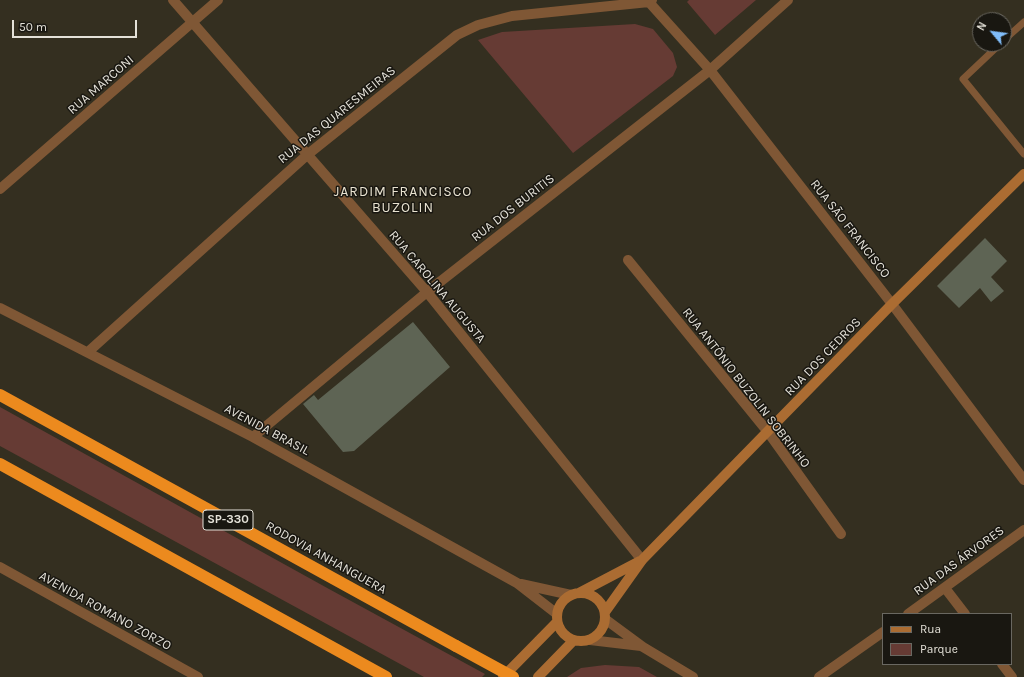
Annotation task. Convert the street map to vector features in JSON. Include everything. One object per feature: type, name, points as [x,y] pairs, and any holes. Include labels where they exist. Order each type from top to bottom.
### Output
[{"type":"highway","name":"RODOVIA ANHANGUERA","points":[[0,395],[513,677]]},
{"type":"highway","points":[[0,464],[386,677]]},
{"type":"street","name":"RUA CAROLINA AUGUSTA","points":[[173,0],[427,292],[642,560]]},
{"type":"street","name":"RUA MARCONI","points":[[0,189],[218,0]]},
{"type":"street","name":"RUA DOS BURITIS","points":[[253,437],[427,292],[710,70],[788,0]]},
{"type":"street","name":"RUA SÃO FRANCISCO","points":[[650,1],[710,70],[892,304],[1024,480]]},
{"type":"street","name":"RUA DAS QUARESMEIRAS","points":[[88,352],[307,155],[457,35],[478,25],[512,16],[650,1]]},
{"type":"street","name":"RUA DOS CEDROS","points":[[605,616],[642,560],[892,304],[1024,174]]},
{"type":"street","name":"RUA ANTÔNIO BUZOLIN SOBRINHO","points":[[628,260],[768,432],[842,534]]},
{"type":"street","name":"AVENIDA BRASIL","points":[[0,308],[253,437],[517,583],[557,618]]},
{"type":"street","name":"RUA DAS ÁRVORES","points":[[909,613],[1024,530]]},
{"type":"street","name":"RUA DOS CEDROS","points":[[575,594],[642,560]]},
{"type":"street","name":"AVENIDA ROMANO ZORZO","points":[[0,567],[198,677]]},
{"type":"street","name":"AVENIDA BRASIL","points":[[517,583],[575,594]]},
{"type":"street","points":[[945,588],[964,613]]},
{"type":"street","points":[[503,677],[557,618],[562,603],[575,594],[586,594],[598,600],[605,616],[643,646],[693,677]]},
{"type":"street","points":[[590,640],[601,632],[605,616]]},
{"type":"street","points":[[557,618],[563,634],[573,641],[579,642],[590,640],[643,646]]},
{"type":"street","points":[[819,677],[882,633]]},
{"type":"street","points":[[538,677],[573,641]]},
{"type":"street","points":[[1003,665],[1012,677]]},
{"type":"lane","points":[[1012,33],[1024,22]]},
{"type":"lane","points":[[991,52],[963,78],[1024,154]]},
{"type":"green space","points":[[689,0],[756,0],[715,35],[687,2]]},
{"type":"green space","points":[[635,24],[653,29],[673,53],[677,67],[673,76],[573,153],[478,40],[502,32]]},
{"type":"green space","points":[[0,407],[485,674],[482,677],[424,677],[0,446]]},
{"type":"green space","points":[[605,665],[639,667],[657,677],[567,677],[581,668]]},
{"type":"building","points":[[985,238],[1007,261],[991,277],[1004,291],[991,302],[980,288],[959,308],[937,286]]},
{"type":"building","points":[[413,322],[450,367],[354,451],[343,452],[303,404],[314,395],[318,400]]},
{"type":"district","name":"JARDIM FRANCISCO BUZOLIN","points":[[403,200]]}]
